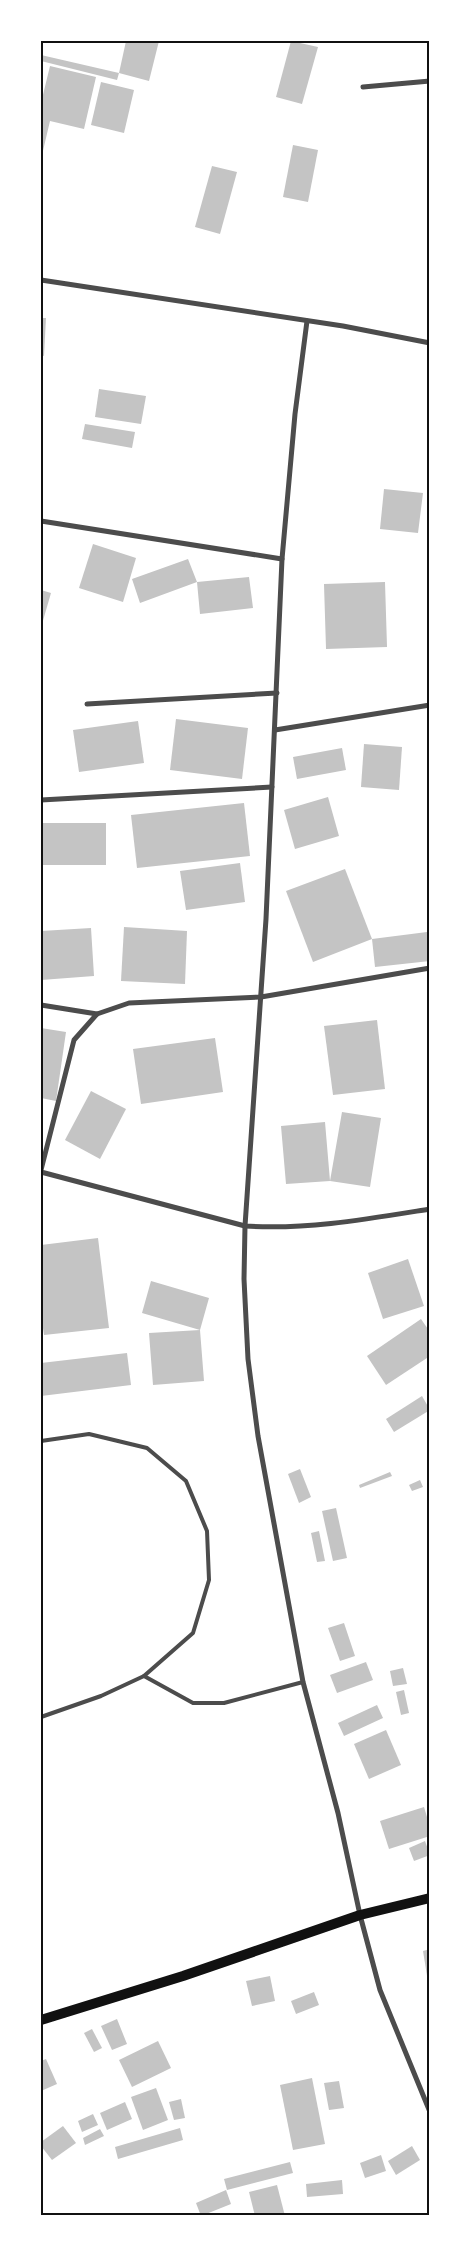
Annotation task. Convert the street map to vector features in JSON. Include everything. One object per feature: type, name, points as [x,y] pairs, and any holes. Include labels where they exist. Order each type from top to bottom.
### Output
[{"type":"main road","points":[[41,2020],[183,1976],[360,1915],[430,1898]]},
{"type":"street","points":[[363,87],[430,81]]},
{"type":"street","points":[[41,280],[307,321],[430,343]]},
{"type":"street","points":[[307,321],[295,414],[282,559],[261,997],[245,1226],[244,1279],[248,1359],[258,1436],[303,1682],[338,1813],[360,1915],[380,1990],[430,2112]]},
{"type":"street","points":[[41,521],[282,559]]},
{"type":"street","points":[[87,704],[277,693]]},
{"type":"street","points":[[275,730],[430,705]]},
{"type":"street","points":[[41,800],[272,787]]},
{"type":"street","points":[[41,1005],[97,1014],[129,1003],[261,997],[430,968]]},
{"type":"street","points":[[97,1014],[74,1040],[41,1171],[245,1226],[272,1228],[331,1225],[430,1209]]},
{"type":"lane","points":[[41,1442],[89,1434],[147,1448],[186,1481],[207,1531],[209,1580],[193,1633],[144,1676],[101,1696],[41,1717]]},
{"type":"lane","points":[[144,1676],[194,1703],[224,1703],[303,1682]]},
{"type":"building","points":[[126,41],[159,41],[149,81],[119,73]]},
{"type":"building","points":[[291,41],[318,47],[302,104],[276,97]]},
{"type":"building","points":[[41,55],[119,73],[117,80],[41,61]]},
{"type":"building","points":[[50,66],[96,77],[84,129],[50,121],[42,155],[41,103]]},
{"type":"building","points":[[101,82],[134,90],[124,133],[91,125]]},
{"type":"building","points":[[293,145],[318,150],[308,202],[283,197]]},
{"type":"building","points":[[212,166],[237,172],[220,234],[195,227]]},
{"type":"building","points":[[41,318],[46,318],[44,356],[41,355]]},
{"type":"building","points":[[99,389],[146,396],[141,424],[95,417]]},
{"type":"building","points":[[85,424],[135,432],[132,448],[82,439]]},
{"type":"building","points":[[384,489],[423,493],[418,533],[380,529]]},
{"type":"building","points":[[93,544],[136,558],[123,602],[79,588]]},
{"type":"building","points":[[188,559],[197,582],[140,603],[132,579]]},
{"type":"building","points":[[249,577],[253,608],[200,614],[197,582]]},
{"type":"building","points":[[385,582],[387,647],[326,649],[324,584]]},
{"type":"building","points":[[41,590],[51,593],[42,624],[41,624]]},
{"type":"building","points":[[176,719],[248,728],[242,779],[170,770]]},
{"type":"building","points":[[138,721],[144,763],[79,772],[73,730]]},
{"type":"building","points":[[364,744],[402,747],[399,790],[361,787]]},
{"type":"building","points":[[342,748],[346,770],[297,779],[293,757]]},
{"type":"building","points":[[328,797],[339,836],[295,849],[284,810]]},
{"type":"building","points":[[244,803],[250,856],[137,868],[131,815]]},
{"type":"building","points":[[41,823],[106,823],[106,865],[41,865]]},
{"type":"building","points":[[240,863],[245,902],[186,910],[180,871]]},
{"type":"building","points":[[345,869],[372,939],[313,962],[286,891]]},
{"type":"building","points":[[124,927],[187,931],[185,984],[121,981]]},
{"type":"building","points":[[91,928],[94,976],[41,980],[41,931]]},
{"type":"building","points":[[427,932],[430,961],[375,967],[372,939]]},
{"type":"building","points":[[377,1020],[385,1089],[333,1095],[324,1026]]},
{"type":"building","points":[[41,1028],[66,1032],[56,1101],[41,1098]]},
{"type":"building","points":[[215,1038],[223,1092],[141,1104],[133,1049]]},
{"type":"building","points":[[91,1091],[126,1109],[100,1159],[65,1140]]},
{"type":"building","points":[[342,1112],[381,1118],[370,1187],[330,1181]]},
{"type":"building","points":[[325,1122],[330,1181],[286,1184],[281,1126]]},
{"type":"building","points":[[98,1238],[109,1328],[44,1335],[41,1314],[41,1245]]},
{"type":"building","points":[[408,1259],[424,1306],[383,1319],[368,1273]]},
{"type":"building","points":[[151,1281],[209,1298],[200,1330],[142,1313]]},
{"type":"building","points":[[421,1319],[430,1332],[430,1356],[386,1385],[367,1356]]},
{"type":"building","points":[[200,1330],[204,1381],[153,1385],[149,1333]]},
{"type":"building","points":[[127,1353],[131,1385],[41,1396],[41,1363]]},
{"type":"building","points":[[422,1396],[430,1410],[394,1432],[386,1419]]},
{"type":"building","points":[[300,1469],[311,1497],[299,1503],[288,1474]]},
{"type":"building","points":[[390,1472],[392,1476],[360,1488],[359,1485]]},
{"type":"building","points":[[420,1480],[423,1487],[412,1491],[409,1485]]},
{"type":"building","points":[[336,1508],[347,1558],[333,1561],[322,1511]]},
{"type":"building","points":[[319,1531],[325,1561],[317,1562],[311,1533]]},
{"type":"building","points":[[344,1623],[355,1656],[340,1661],[328,1628]]},
{"type":"building","points":[[366,1662],[373,1680],[337,1693],[330,1675]]},
{"type":"building","points":[[403,1668],[407,1684],[393,1686],[390,1671]]},
{"type":"building","points":[[404,1690],[409,1713],[401,1715],[396,1692]]},
{"type":"building","points":[[377,1705],[383,1718],[344,1736],[338,1723]]},
{"type":"building","points":[[386,1730],[401,1765],[369,1779],[354,1744]]},
{"type":"building","points":[[424,1807],[430,1827],[430,1836],[389,1849],[380,1821]]},
{"type":"building","points":[[425,1841],[430,1855],[414,1861],[409,1848]]},
{"type":"building","points":[[430,1949],[430,1988],[429,1988],[423,1951]]},
{"type":"building","points":[[270,1976],[275,2001],[252,2006],[246,1981]]},
{"type":"building","points":[[314,1992],[319,2005],[296,2014],[291,2001]]},
{"type":"building","points":[[117,2019],[127,2044],[112,2050],[101,2026]]},
{"type":"building","points":[[92,2029],[102,2048],[94,2052],[84,2033]]},
{"type":"building","points":[[158,2041],[171,2068],[132,2087],[119,2060]]},
{"type":"building","points":[[46,2059],[57,2084],[41,2091],[41,2061]]},
{"type":"building","points":[[312,2078],[325,2144],[293,2150],[280,2085]]},
{"type":"building","points":[[339,2081],[344,2108],[329,2110],[324,2083]]},
{"type":"building","points":[[156,2088],[168,2120],[143,2130],[131,2097]]},
{"type":"building","points":[[181,2099],[185,2118],[174,2120],[169,2102]]},
{"type":"building","points":[[125,2102],[132,2119],[107,2130],[100,2113]]},
{"type":"building","points":[[93,2114],[98,2125],[82,2132],[78,2121]]},
{"type":"building","points":[[63,2126],[76,2143],[52,2160],[41,2146],[41,2142]]},
{"type":"building","points":[[180,2128],[183,2140],[118,2159],[115,2147]]},
{"type":"building","points":[[100,2129],[104,2136],[85,2145],[83,2138]]},
{"type":"building","points":[[412,2146],[420,2160],[396,2175],[388,2161]]},
{"type":"building","points":[[381,2155],[386,2171],[365,2178],[360,2163]]},
{"type":"building","points":[[290,2162],[293,2173],[227,2190],[224,2179]]},
{"type":"building","points":[[342,2180],[343,2194],[307,2197],[306,2184]]},
{"type":"building","points":[[277,2185],[285,2216],[255,2216],[249,2192]]},
{"type":"building","points":[[226,2190],[231,2204],[201,2216],[196,2203]]}]
